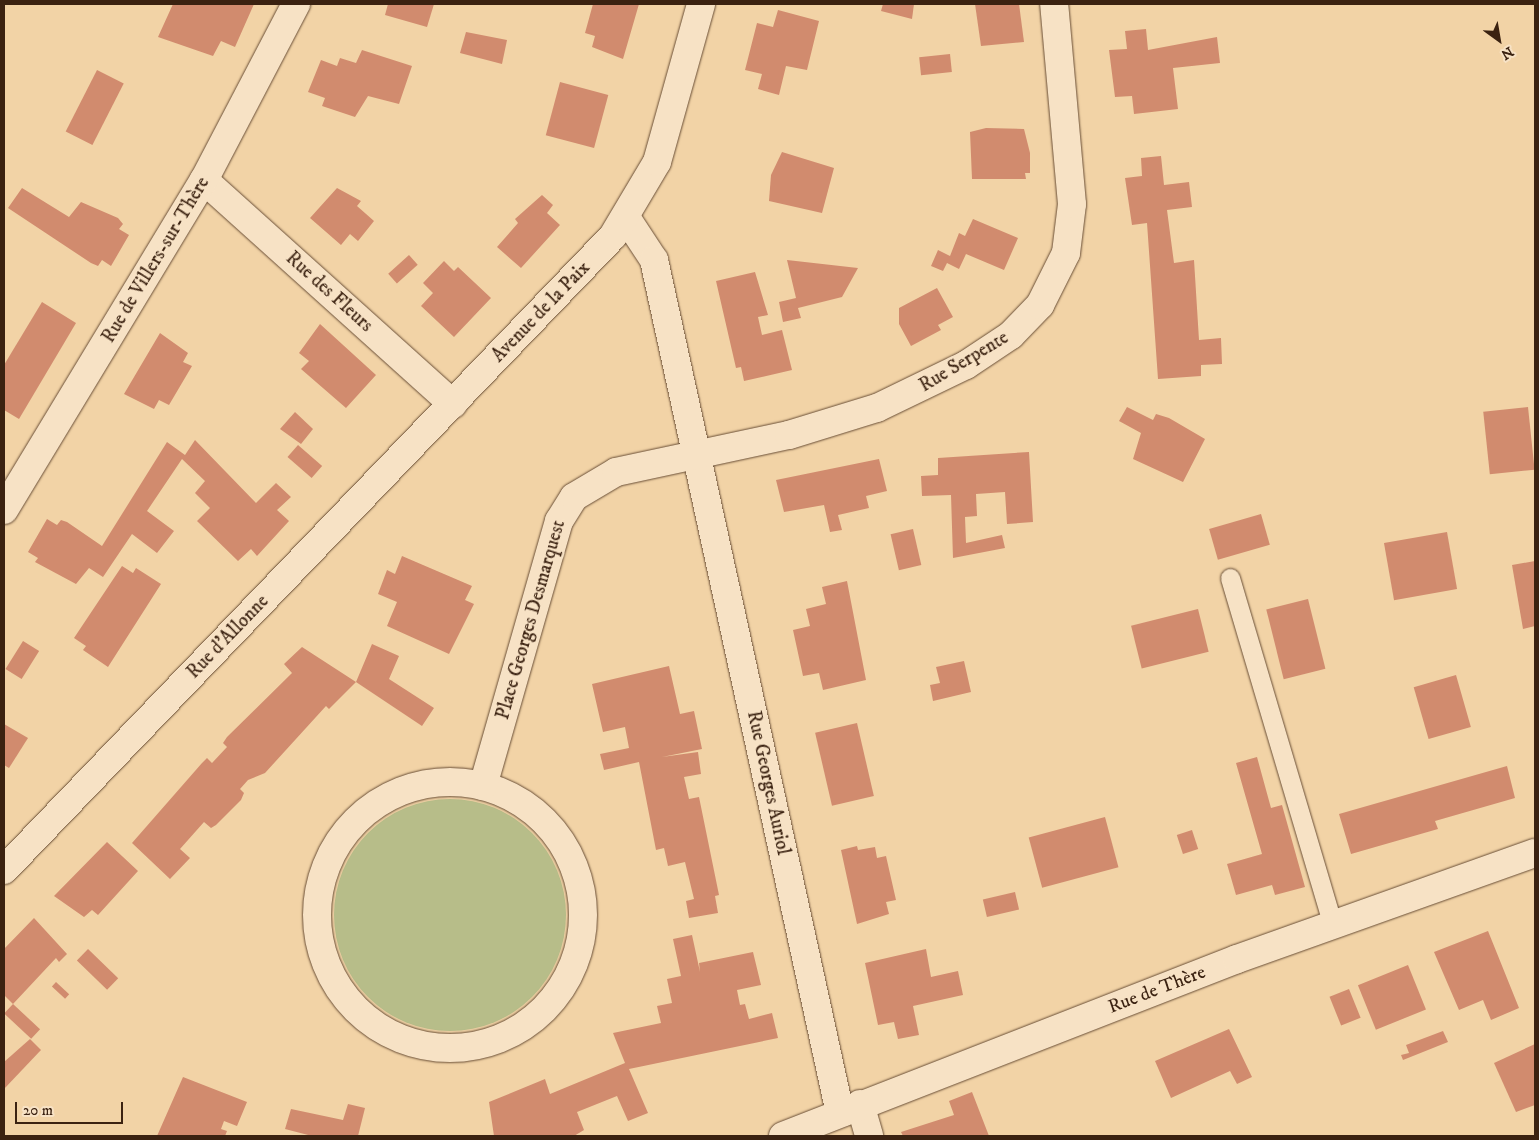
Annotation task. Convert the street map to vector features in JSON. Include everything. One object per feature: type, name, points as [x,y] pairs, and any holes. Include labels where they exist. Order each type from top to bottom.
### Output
[{"type":"street","name":"Rue de Villers-sur-Thère","points":[[4,510],[204,180],[296,4]]},
{"type":"street","name":"Avenue de la Paix","points":[[453,404],[627,219],[656,162],[700,4]]},
{"type":"street","name":"Rue Serpente","points":[[697,454],[818,428],[877,408],[966,365],[1011,335],[1040,305],[1066,253],[1072,204],[1054,4]]},
{"type":"street","name":"Rue des Fleurs","points":[[204,180],[453,404]]},
{"type":"street","points":[[627,219],[654,260],[697,454]]},
{"type":"street","name":"Rue d'Allonne","points":[[4,870],[453,404]]},
{"type":"street","name":"Place Georges Desmarquest","points":[[483,786],[565,508],[586,487],[616,472],[697,454]]},
{"type":"street","name":"Rue Georges Auriol","points":[[697,454],[850,1108],[869,1136]]},
{"type":"street","points":[[421,785],[483,786],[522,802],[565,847],[583,906],[579,948],[550,1003],[518,1029],[479,1045],[417,1044],[379,1028],[336,983],[317,924],[321,882],[337,844],[365,813],[382,801],[421,785]]},
{"type":"street","name":"Rue de Thère","points":[[783,1136],[850,1108],[1333,925],[1535,853]]},
{"type":"lane","points":[[1230,578],[1333,925]]},
{"type":"green space","points":[[439,799],[461,799],[495,807],[505,812],[524,825],[540,841],[558,870],[564,892],[566,915],[564,938],[558,960],[547,980],[524,1005],[495,1023],[461,1031],[439,1031],[405,1023],[395,1018],[376,1005],[360,989],[342,960],[334,926],[334,904],[342,870],[347,860],[360,841],[376,825],[405,807]]},
{"type":"building","points":[[173,4],[254,4],[235,47],[221,41],[213,56],[158,37]]},
{"type":"building","points":[[388,4],[434,4],[427,27],[385,15]]},
{"type":"building","points":[[593,4],[639,4],[623,59],[592,47],[595,36],[585,33]]},
{"type":"building","points":[[883,4],[914,4],[912,19],[881,11]]},
{"type":"building","points":[[975,4],[1019,4],[1024,42],[981,46]]},
{"type":"building","points":[[778,10],[819,21],[807,70],[786,66],[779,95],[758,89],[762,74],[745,70],[757,23],[773,27]]},
{"type":"building","points":[[1146,29],[1148,50],[1217,37],[1220,63],[1173,68],[1178,109],[1134,114],[1132,96],[1115,97],[1109,50],[1127,49],[1125,31]]},
{"type":"building","points":[[466,32],[507,40],[502,64],[460,53]]},
{"type":"building","points":[[362,50],[412,66],[399,104],[368,96],[355,117],[322,106],[325,98],[308,92],[321,60],[337,66],[340,58],[356,63]]},
{"type":"building","points":[[950,54],[952,72],[921,75],[919,57]]},
{"type":"building","points":[[97,70],[124,84],[92,145],[66,131]]},
{"type":"building","points":[[560,82],[608,95],[594,148],[546,135]]},
{"type":"building","points":[[986,128],[1024,129],[1030,153],[1030,173],[1025,173],[1026,179],[972,179],[970,132]]},
{"type":"building","points":[[782,152],[834,168],[822,213],[769,201],[771,175]]},
{"type":"building","points":[[1161,156],[1164,185],[1189,182],[1192,207],[1167,210],[1174,263],[1194,260],[1199,340],[1221,338],[1222,364],[1201,365],[1201,376],[1158,379],[1147,223],[1132,225],[1125,178],[1142,176],[1141,158]]},
{"type":"building","points":[[22,188],[69,217],[81,202],[118,218],[123,224],[119,229],[129,235],[111,266],[102,260],[98,266],[91,263],[8,208]]},
{"type":"building","points":[[337,188],[361,201],[357,206],[374,221],[358,241],[350,234],[341,245],[310,218]]},
{"type":"building","points":[[542,195],[553,205],[547,213],[560,225],[521,268],[497,247],[518,223],[515,219]]},
{"type":"building","points":[[973,219],[1018,238],[1004,270],[966,254],[959,269],[947,263],[943,271],[931,266],[938,250],[950,256],[959,233],[965,236]]},
{"type":"building","points":[[409,255],[418,265],[397,283],[388,274]]},
{"type":"building","points":[[787,260],[858,268],[842,297],[798,308],[801,318],[783,322],[779,302],[796,298]]},
{"type":"building","points":[[444,261],[454,271],[458,267],[491,298],[454,337],[421,306],[433,293],[423,283]]},
{"type":"building","points":[[755,272],[768,315],[758,317],[762,335],[782,330],[792,370],[744,381],[741,367],[736,368],[716,281]]},
{"type":"building","points":[[937,288],[953,317],[938,325],[941,330],[911,346],[899,324],[899,308]]},
{"type":"building","points":[[42,302],[76,323],[19,419],[4,410],[4,365]]},
{"type":"building","points":[[320,324],[376,375],[346,408],[301,369],[309,361],[299,353]]},
{"type":"building","points":[[160,333],[188,353],[183,362],[192,366],[169,405],[159,400],[154,409],[124,394]]},
{"type":"building","points":[[1127,407],[1153,420],[1156,414],[1169,418],[1205,439],[1183,482],[1133,459],[1141,433],[1119,421]]},
{"type":"building","points":[[1528,407],[1535,470],[1490,474],[1483,412]]},
{"type":"building","points":[[295,412],[313,429],[301,444],[280,429]]},
{"type":"building","points":[[195,440],[256,503],[276,483],[291,497],[277,510],[289,521],[257,556],[251,549],[238,561],[197,521],[210,508],[195,493],[205,481],[182,459],[147,511],[174,531],[157,553],[132,534],[103,577],[89,568],[76,584],[35,562],[38,558],[28,552],[47,519],[57,525],[61,520],[67,522],[102,546],[167,442],[185,455]]},
{"type":"building","points":[[298,445],[322,466],[312,478],[288,457]]},
{"type":"building","points":[[1029,452],[1033,522],[1007,524],[1005,492],[976,494],[977,516],[965,517],[966,543],[1002,535],[1005,548],[953,558],[951,495],[922,496],[921,476],[938,475],[938,458]]},
{"type":"building","points":[[879,459],[887,491],[866,496],[869,508],[838,515],[842,530],[830,532],[824,505],[784,512],[776,480]]},
{"type":"building","points":[[1261,514],[1270,545],[1218,560],[1209,529]]},
{"type":"building","points":[[913,529],[921,565],[899,570],[891,534]]},
{"type":"building","points":[[1447,532],[1457,589],[1394,600],[1384,543]]},
{"type":"building","points":[[402,556],[472,586],[465,600],[474,604],[449,654],[387,626],[397,602],[378,594],[387,570],[395,574]]},
{"type":"building","points":[[1535,561],[1535,626],[1523,629],[1512,565]]},
{"type":"building","points":[[122,566],[133,573],[136,568],[161,584],[108,667],[83,650],[86,646],[74,638]]},
{"type":"building","points":[[847,581],[866,680],[823,690],[819,673],[803,676],[793,630],[810,626],[806,609],[826,604],[822,587]]},
{"type":"building","points":[[1308,599],[1325,669],[1284,679],[1266,609]]},
{"type":"building","points":[[1198,609],[1209,652],[1142,668],[1131,626]]},
{"type":"building","points":[[23,641],[39,651],[22,679],[6,669]]},
{"type":"building","points":[[372,644],[399,656],[389,679],[434,708],[422,726],[356,682]]},
{"type":"building","points":[[302,647],[356,682],[329,709],[326,706],[265,773],[248,780],[240,789],[244,793],[241,800],[216,825],[211,828],[204,822],[180,849],[190,858],[170,879],[132,843],[202,763],[207,758],[212,763],[227,747],[223,743],[227,737],[292,673],[284,664]]},
{"type":"building","points":[[964,661],[971,692],[933,701],[930,685],[940,683],[936,667]]},
{"type":"building","points":[[669,666],[680,714],[694,711],[702,749],[662,757],[698,752],[701,774],[684,777],[689,799],[699,797],[719,895],[715,896],[718,913],[689,918],[686,901],[694,899],[685,862],[668,866],[664,848],[656,850],[639,762],[604,770],[600,754],[629,748],[625,727],[603,732],[592,684]]},
{"type":"building","points":[[1456,675],[1471,727],[1429,739],[1414,687]]},
{"type":"building","points":[[857,723],[874,796],[832,806],[815,733]]},
{"type":"building","points":[[4,724],[28,738],[9,768],[4,765]]},
{"type":"building","points":[[1257,757],[1271,808],[1282,805],[1305,887],[1275,895],[1272,885],[1236,895],[1227,864],[1262,854],[1236,763]]},
{"type":"building","points":[[1507,766],[1515,798],[1435,821],[1438,829],[1351,854],[1339,814]]},
{"type":"building","points":[[1105,817],[1118,867],[1042,888],[1029,837]]},
{"type":"building","points":[[1192,830],[1198,849],[1183,854],[1177,835]]},
{"type":"building","points":[[107,842],[138,871],[98,915],[92,910],[84,917],[54,896]]},
{"type":"building","points":[[857,846],[858,850],[875,847],[877,858],[886,856],[896,900],[886,902],[889,914],[857,924],[841,850]]},
{"type":"building","points":[[1015,892],[1019,910],[987,917],[983,899]]},
{"type":"building","points":[[34,918],[67,954],[59,962],[56,958],[13,1004],[4,995],[4,949]]},
{"type":"building","points":[[1488,931],[1519,1008],[1491,1020],[1483,1000],[1459,1010],[1434,952]]},
{"type":"building","points":[[692,935],[700,972],[699,963],[753,952],[761,985],[737,990],[740,1005],[745,1004],[749,1019],[772,1013],[778,1038],[629,1069],[648,1113],[628,1121],[617,1096],[577,1112],[584,1130],[574,1136],[494,1136],[489,1102],[545,1079],[550,1094],[625,1063],[613,1033],[661,1023],[657,1006],[672,1003],[667,979],[681,976],[673,939]]},
{"type":"building","points":[[88,949],[118,978],[107,990],[77,961]]},
{"type":"building","points":[[926,949],[931,977],[958,971],[963,995],[913,1006],[919,1035],[898,1039],[894,1022],[878,1025],[865,963]]},
{"type":"building","points":[[1408,965],[1426,1010],[1376,1030],[1358,985]]},
{"type":"building","points":[[56,982],[69,994],[65,999],[52,986]]},
{"type":"building","points":[[1349,989],[1361,1018],[1341,1026],[1330,997]]},
{"type":"building","points":[[13,1004],[40,1029],[31,1039],[4,1014]]},
{"type":"building","points":[[1229,1029],[1252,1077],[1237,1084],[1230,1071],[1171,1098],[1155,1061]]},
{"type":"building","points":[[1443,1031],[1448,1042],[1403,1060],[1401,1055],[1409,1053],[1406,1045]]},
{"type":"building","points":[[30,1039],[41,1050],[4,1089],[4,1062]]},
{"type":"building","points":[[1535,1044],[1535,1105],[1516,1112],[1494,1063]]},
{"type":"building","points":[[183,1077],[247,1102],[237,1126],[224,1121],[221,1129],[227,1131],[225,1136],[157,1136]]},
{"type":"building","points":[[972,1092],[989,1136],[903,1136],[901,1132],[954,1115],[949,1101]]},
{"type":"building","points":[[348,1104],[365,1108],[358,1136],[312,1136],[285,1129],[291,1109],[343,1120]]}]
